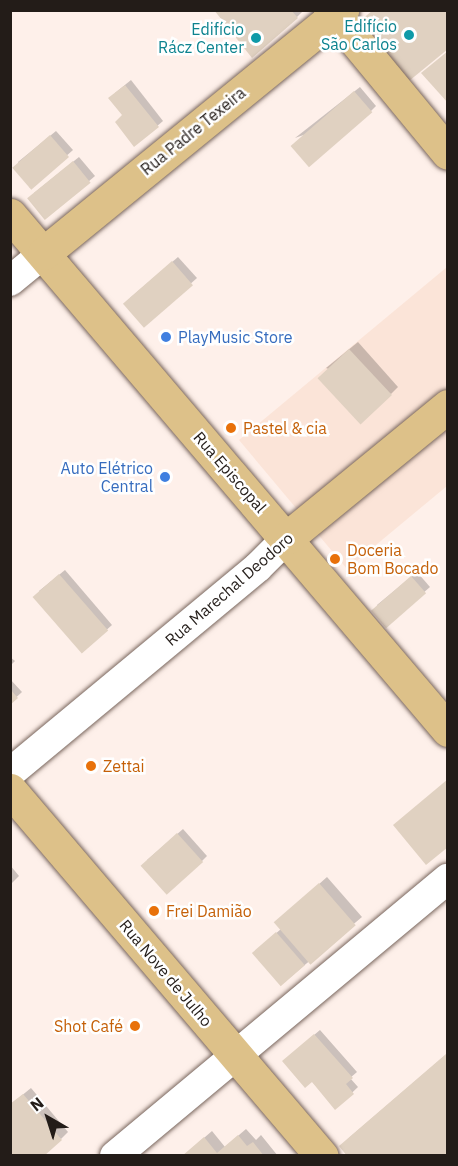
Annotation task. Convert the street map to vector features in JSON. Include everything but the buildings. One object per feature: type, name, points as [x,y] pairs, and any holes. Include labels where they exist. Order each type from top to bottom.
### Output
[{"type":"main road","points":[[336,12],[447,153]]},
{"type":"main road","name":"Rua Padre Texeira","points":[[44,253],[336,12]]},
{"type":"main road","name":"Rua Episcopal","points":[[10,214],[288,537],[447,730]]},
{"type":"main road","name":"Rua Marechal Deodoro","points":[[288,537],[447,406]]},
{"type":"main road","name":"Rua Nove de Julho","points":[[10,790],[322,1155]]},
{"type":"street","points":[[10,280],[44,253]]},
{"type":"street","name":"Rua Marechal Deodoro","points":[[10,773],[288,537]]},
{"type":"street","points":[[115,1155],[447,879]]},
{"type":"shaded area","points":[[447,267],[447,486],[347,569],[239,440]]},
{"type":"place","name":"Edifício São Carlos","points":[[409,35]]},
{"type":"place","name":"Edifício Rácz Center","points":[[256,38]]},
{"type":"place","name":"PlayMusic Store","points":[[166,337]]},
{"type":"place","name":"Pastel & cia","points":[[231,428]]},
{"type":"place","name":"Auto Elétrico Central","points":[[165,477]]},
{"type":"place","name":"Doceria Bom Bocado","points":[[335,559]]},
{"type":"place","name":"Zettai","points":[[91,766]]},
{"type":"place","name":"Frei Damião","points":[[154,911]]},
{"type":"place","name":"Shot Café","points":[[135,1026]]}]
